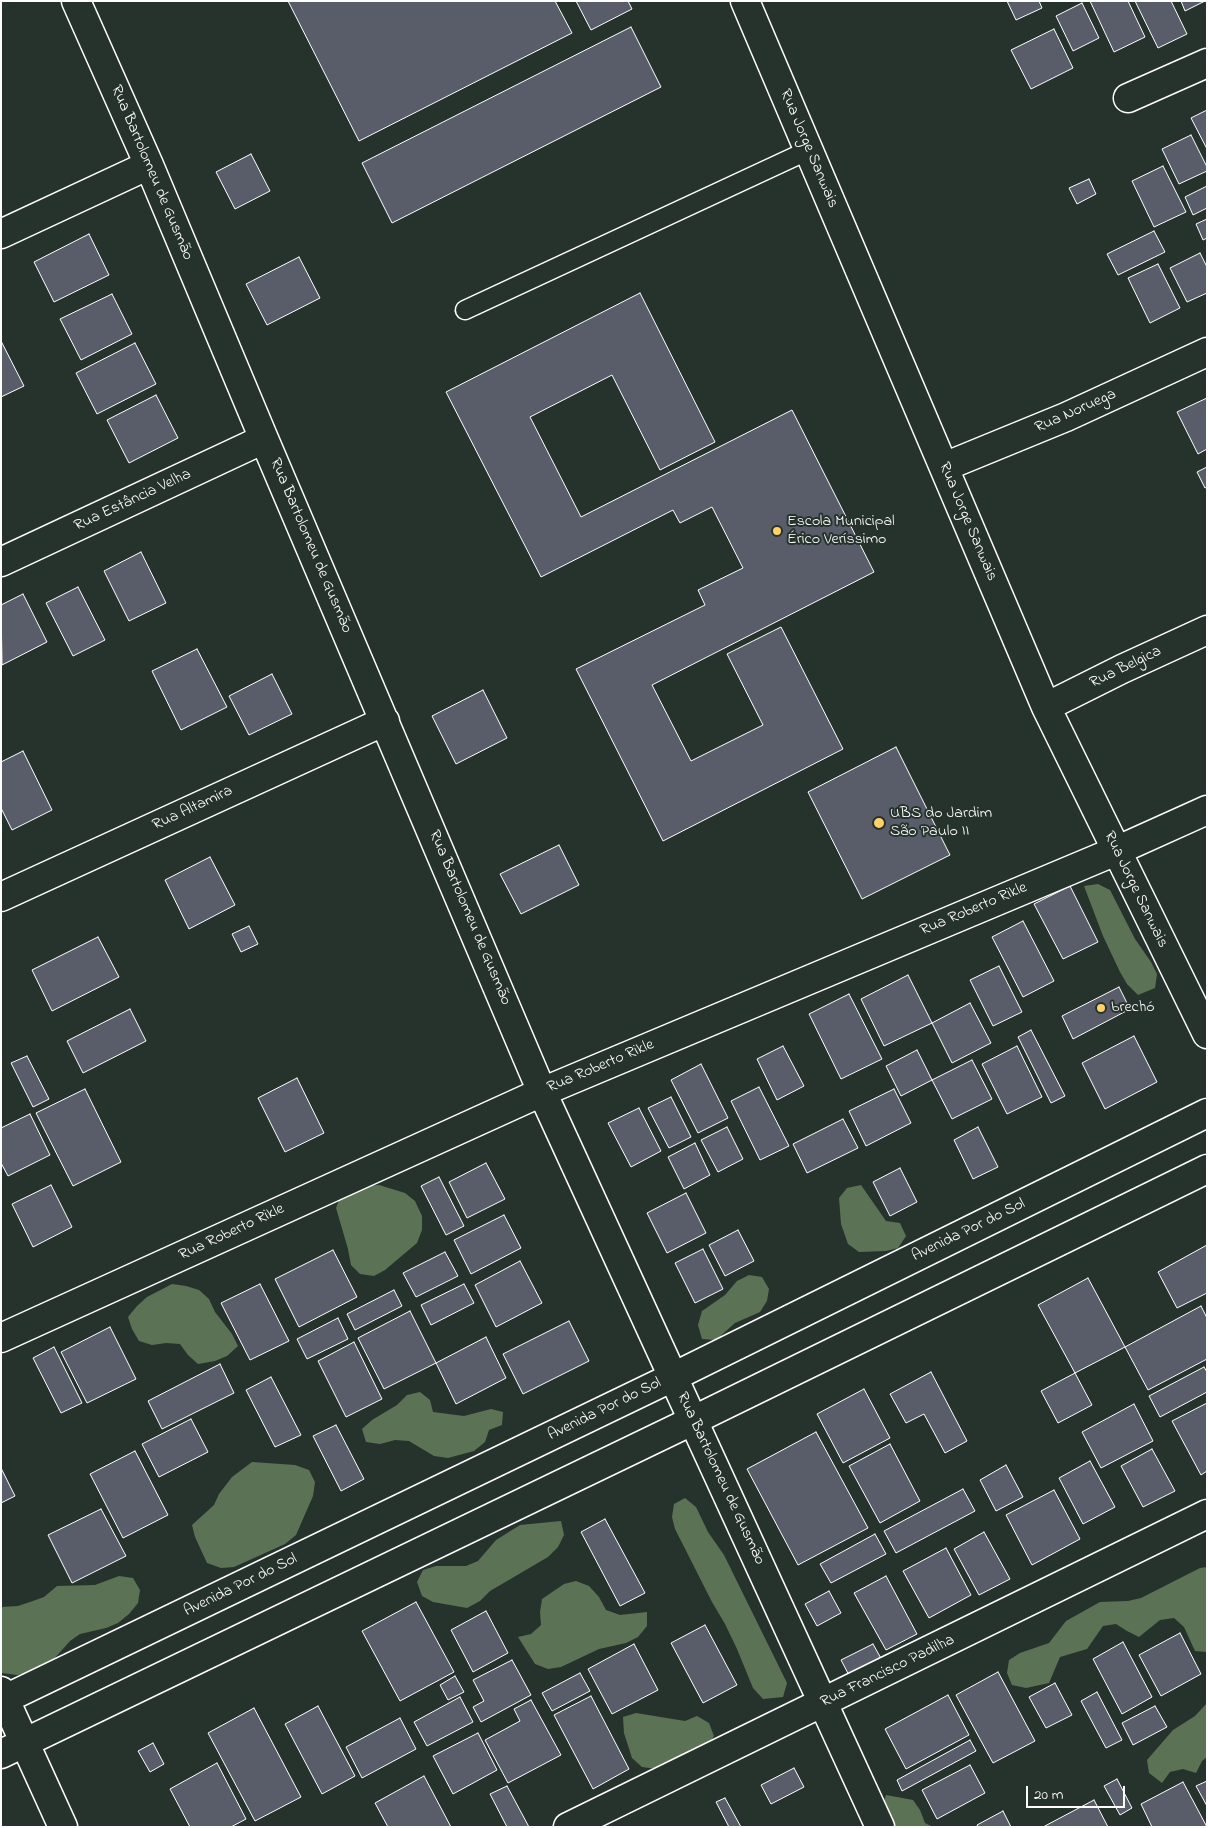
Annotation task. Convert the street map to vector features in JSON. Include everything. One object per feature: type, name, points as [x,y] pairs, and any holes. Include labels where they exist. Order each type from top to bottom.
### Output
[{"type":"street","name":"Rua Bartolomeu de Gusmão","points":[[76,1],[149,165],[542,1092],[880,1827]]},
{"type":"street","name":"Rua Jorge Sanwais","points":[[745,1],[1046,707],[1207,1034]]},
{"type":"street","points":[[1128,98],[1207,63]]},
{"type":"street","points":[[1,234],[149,165]]},
{"type":"street","name":"Rua Noruega","points":[[944,468],[1066,418],[1207,352]]},
{"type":"street","name":"Rua Estância Velha","points":[[1,562],[264,439]]},
{"type":"street","name":"Rua Belgica","points":[[1046,707],[1207,630]]},
{"type":"street","name":"Rua Altamira","points":[[1,897],[385,720]]},
{"type":"street","name":"Rua Roberto Rikle","points":[[1,1338],[542,1092],[1116,851],[1207,810]]},
{"type":"street","name":"Avenida Por do Sol","points":[[2,1697],[673,1377],[1207,1113]]},
{"type":"street","points":[[13,1749],[694,1420],[1207,1169]]},
{"type":"street","name":"Rua Francisco Padilha","points":[[568,1827],[1207,1514]]},
{"type":"street","points":[[2,1697],[13,1749],[63,1827]]},
{"type":"lane","points":[[465,310],[809,150]]},
{"type":"green space","points":[[1098,884],[1110,890],[1135,939],[1151,962],[1157,974],[1155,988],[1138,995],[1127,984],[1120,972],[1103,936],[1084,886]]},
{"type":"green space","points":[[379,1185],[405,1193],[415,1201],[422,1216],[422,1230],[417,1243],[385,1270],[374,1276],[360,1274],[351,1265],[336,1208],[341,1195],[365,1186]]},
{"type":"green space","points":[[861,1185],[886,1221],[900,1223],[906,1236],[898,1248],[886,1251],[859,1252],[848,1244],[841,1224],[839,1198],[847,1188]]},
{"type":"green space","points":[[749,1275],[762,1277],[769,1289],[767,1301],[760,1312],[735,1323],[716,1340],[702,1339],[698,1325],[702,1311],[725,1295],[737,1281]]},
{"type":"green space","points":[[172,1284],[199,1290],[209,1299],[215,1312],[232,1334],[238,1346],[227,1356],[215,1361],[198,1364],[180,1344],[152,1345],[139,1341],[128,1317],[147,1297]]},
{"type":"green space","points":[[420,1392],[430,1400],[433,1412],[464,1416],[491,1409],[503,1412],[502,1425],[489,1430],[485,1442],[474,1451],[448,1458],[434,1456],[409,1441],[395,1440],[380,1444],[366,1442],[362,1429],[372,1420],[397,1405],[407,1395]]},
{"type":"green space","points":[[252,1462],[295,1465],[309,1470],[315,1482],[313,1496],[296,1535],[285,1544],[234,1567],[221,1568],[207,1563],[195,1537],[192,1525],[214,1505],[219,1494],[232,1477]]},
{"type":"green space","points":[[685,1498],[696,1507],[708,1532],[724,1555],[787,1683],[783,1697],[763,1699],[753,1688],[725,1624],[675,1529],[672,1517],[674,1504]]},
{"type":"green space","points":[[561,1521],[564,1535],[558,1547],[548,1557],[490,1591],[480,1601],[467,1608],[433,1602],[422,1596],[417,1582],[423,1570],[436,1566],[466,1566],[478,1561],[496,1540],[520,1525]]},
{"type":"green space","points":[[1207,1567],[1207,1652],[1195,1651],[1184,1627],[1174,1618],[1160,1620],[1139,1637],[1116,1624],[1103,1626],[1087,1649],[1060,1657],[1049,1683],[1026,1688],[1012,1685],[1007,1673],[1009,1660],[1020,1653],[1049,1643],[1066,1621],[1100,1602],[1128,1601],[1141,1598],[1200,1568]]},
{"type":"green space","points":[[119,1576],[133,1578],[140,1590],[138,1603],[129,1614],[118,1623],[106,1628],[80,1634],[70,1641],[53,1660],[30,1673],[17,1675],[2,1673],[1,1607],[18,1606],[44,1597],[57,1586],[95,1585]]},
{"type":"green space","points":[[576,1581],[589,1586],[599,1597],[606,1610],[620,1615],[647,1612],[647,1626],[638,1637],[626,1643],[599,1649],[561,1667],[548,1669],[535,1664],[518,1637],[531,1634],[541,1625],[542,1599],[564,1584]]},
{"type":"green space","points":[[1207,1703],[1207,1757],[1202,1761],[1196,1773],[1183,1769],[1170,1772],[1162,1783],[1149,1773],[1147,1760],[1173,1730],[1195,1716]]},
{"type":"green space","points":[[636,1713],[685,1721],[697,1716],[709,1723],[714,1736],[707,1748],[657,1769],[642,1767],[632,1758],[624,1733],[623,1717]]},
{"type":"green space","points":[[886,1795],[913,1800],[920,1810],[925,1823],[933,1827],[886,1827],[882,1809]]},
{"type":"building","points":[[288,1],[555,1],[572,33],[359,141]]},
{"type":"building","points":[[576,1],[628,1],[632,9],[591,30]]},
{"type":"building","points":[[1007,1],[1039,1],[1042,8],[1016,20]]},
{"type":"building","points":[[1090,1],[1128,1],[1145,37],[1114,52]]},
{"type":"building","points":[[1135,1],[1171,1],[1187,34],[1158,48]]},
{"type":"building","points":[[1181,1],[1205,1],[1185,11]]},
{"type":"building","points":[[1082,3],[1099,38],[1073,51],[1056,16]]},
{"type":"building","points":[[631,27],[661,87],[392,223],[362,163]]},
{"type":"building","points":[[1054,29],[1073,68],[1031,89],[1011,50]]},
{"type":"building","points":[[1207,110],[1207,149],[1191,118]]},
{"type":"building","points":[[1191,135],[1207,167],[1207,171],[1179,184],[1162,149]]},
{"type":"building","points":[[251,154],[270,191],[235,209],[216,172]]},
{"type":"building","points":[[1163,166],[1186,212],[1154,227],[1132,181]]},
{"type":"building","points":[[1089,179],[1096,194],[1077,204],[1069,188]]},
{"type":"building","points":[[1207,186],[1207,208],[1193,215],[1185,197]]},
{"type":"building","points":[[1207,219],[1207,238],[1203,240],[1196,224]]},
{"type":"building","points":[[1154,231],[1165,252],[1118,275],[1107,254]]},
{"type":"building","points":[[89,234],[109,275],[54,302],[34,262]]},
{"type":"building","points":[[1200,253],[1207,267],[1207,293],[1187,302],[1170,268]]},
{"type":"building","points":[[299,257],[320,298],[267,325],[246,284]]},
{"type":"building","points":[[1158,264],[1180,308],[1150,323],[1128,278]]},
{"type":"building","points":[[640,293],[715,442],[660,470],[612,375],[530,417],[581,517],[792,410],[874,572],[652,685],[691,761],[763,725],[727,654],[781,627],[843,749],[663,841],[576,669],[705,605],[698,590],[743,568],[712,507],[680,523],[673,510],[541,577],[446,392]]},
{"type":"building","points":[[112,294],[132,334],[81,360],[60,319]]},
{"type":"building","points":[[1,341],[24,386],[1,397]]},
{"type":"building","points":[[135,343],[156,384],[97,414],[76,373]]},
{"type":"building","points":[[156,395],[178,438],[129,463],[107,420]]},
{"type":"building","points":[[1207,398],[1207,449],[1198,454],[1177,412]]},
{"type":"building","points":[[1207,467],[1207,487],[1205,488],[1197,472]]},
{"type":"building","points":[[141,552],[166,603],[129,621],[104,571]]},
{"type":"building","points":[[78,587],[105,640],[73,656],[46,603]]},
{"type":"building","points":[[23,594],[47,642],[2,665],[1,605]]},
{"type":"building","points":[[197,649],[227,707],[181,730],[152,671]]},
{"type":"building","points":[[272,674],[292,714],[249,735],[229,696]]},
{"type":"building","points":[[483,690],[507,738],[456,764],[432,716]]},
{"type":"building","name":"UBS do Jardim São Paulo II","points":[[896,747],[950,855],[862,899],[808,792]]},
{"type":"building","points":[[23,751],[52,810],[12,830],[1,808],[1,762]]},
{"type":"building","points":[[559,845],[579,885],[521,914],[500,874]]},
{"type":"building","points":[[210,857],[235,905],[189,929],[165,880]]},
{"type":"building","points":[[1070,886],[1098,942],[1063,959],[1034,904]]},
{"type":"building","points":[[1023,921],[1054,981],[1023,997],[992,937]]},
{"type":"building","points":[[249,926],[258,944],[241,952],[232,934]]},
{"type":"building","points":[[98,937],[119,977],[52,1011],[32,970]]},
{"type":"building","points":[[999,966],[1022,1012],[993,1026],[970,980]]},
{"type":"building","points":[[908,975],[932,1023],[884,1046],[861,999]]},
{"type":"building","points":[[1119,987],[1130,1009],[1073,1039],[1062,1016]]},
{"type":"building","points":[[849,994],[882,1059],[841,1079],[809,1014]]},
{"type":"building","points":[[970,1003],[991,1043],[952,1063],[932,1023]]},
{"type":"building","points":[[130,1009],[146,1041],[83,1073],[67,1041]]},
{"type":"building","points":[[1031,1030],[1065,1096],[1051,1103],[1018,1037]]},
{"type":"building","points":[[1134,1036],[1157,1082],[1105,1109],[1082,1063]]},
{"type":"building","points":[[783,1046],[804,1086],[777,1100],[757,1059]]},
{"type":"building","points":[[1017,1046],[1042,1097],[1007,1114],[982,1064]]},
{"type":"building","points":[[917,1050],[932,1080],[901,1096],[886,1066]]},
{"type":"building","points":[[27,1056],[49,1099],[33,1107],[11,1063]]},
{"type":"building","points":[[972,1060],[992,1099],[952,1119],[932,1080]]},
{"type":"building","points":[[701,1064],[728,1118],[698,1133],[671,1080]]},
{"type":"building","points":[[297,1078],[324,1133],[285,1152],[258,1098]]},
{"type":"building","points":[[759,1087],[789,1146],[760,1160],[731,1101]]},
{"type":"building","points":[[85,1089],[121,1162],[73,1186],[36,1113]]},
{"type":"building","points":[[894,1089],[911,1123],[866,1146],[849,1111]]},
{"type":"building","points":[[671,1097],[691,1137],[669,1148],[648,1108]]},
{"type":"building","points":[[639,1108],[661,1151],[631,1167],[608,1123]]},
{"type":"building","points":[[30,1114],[50,1155],[8,1176],[1,1163],[1,1128]]},
{"type":"building","points":[[843,1119],[858,1148],[807,1173],[793,1144]]},
{"type":"building","points":[[727,1127],[743,1159],[718,1172],[701,1140]]},
{"type":"building","points":[[978,1127],[998,1167],[973,1179],[954,1140]]},
{"type":"building","points":[[695,1143],[710,1175],[684,1189],[668,1157]]},
{"type":"building","points":[[486,1163],[505,1199],[467,1218],[449,1182]]},
{"type":"building","points":[[900,1168],[917,1202],[890,1216],[873,1182]]},
{"type":"building","points":[[439,1177],[464,1226],[446,1235],[421,1186]]},
{"type":"building","points":[[51,1185],[72,1227],[33,1247],[12,1204]]},
{"type":"building","points":[[686,1193],[706,1233],[667,1253],[647,1213]]},
{"type":"building","points":[[504,1215],[521,1248],[471,1274],[454,1240]]},
{"type":"building","points":[[738,1230],[754,1261],[725,1276],[709,1245]]},
{"type":"building","points":[[1207,1245],[1207,1293],[1177,1308],[1158,1272]]},
{"type":"building","points":[[703,1249],[723,1289],[695,1303],[675,1263]]},
{"type":"building","points":[[333,1250],[357,1297],[299,1327],[275,1279]]},
{"type":"building","points":[[445,1252],[458,1276],[416,1297],[403,1273]]},
{"type":"building","points":[[520,1261],[542,1303],[496,1327],[475,1285]]},
{"type":"building","points":[[1088,1278],[1125,1347],[1075,1373],[1038,1305]]},
{"type":"building","points":[[260,1284],[289,1341],[250,1360],[221,1303]]},
{"type":"building","points":[[464,1284],[474,1303],[431,1325],[421,1305]]},
{"type":"building","points":[[394,1290],[402,1306],[355,1330],[347,1314]]},
{"type":"building","points":[[1201,1306],[1207,1318],[1207,1359],[1148,1390],[1125,1347]]},
{"type":"building","points":[[410,1311],[436,1363],[384,1389],[358,1338]]},
{"type":"building","points":[[338,1318],[348,1339],[307,1359],[297,1339]]},
{"type":"building","points":[[569,1321],[589,1361],[523,1394],[503,1354]]},
{"type":"building","points":[[110,1327],[136,1379],[87,1403],[61,1352]]},
{"type":"building","points":[[486,1337],[506,1378],[456,1404],[436,1363]]},
{"type":"building","points":[[354,1342],[382,1399],[346,1417],[318,1361]]},
{"type":"building","points":[[54,1347],[82,1403],[61,1413],[33,1358]]},
{"type":"building","points":[[220,1364],[234,1393],[162,1429],[148,1401]]},
{"type":"building","points":[[1204,1367],[1207,1372],[1207,1392],[1160,1417],[1149,1396]]},
{"type":"building","points":[[931,1372],[967,1441],[945,1453],[924,1414],[906,1423],[890,1394]]},
{"type":"building","points":[[1075,1373],[1092,1405],[1058,1423],[1041,1391]]},
{"type":"building","points":[[271,1377],[301,1435],[275,1447],[246,1390]]},
{"type":"building","points":[[864,1389],[890,1438],[843,1463],[817,1414]]},
{"type":"building","points":[[1207,1403],[1207,1471],[1201,1475],[1172,1421]]},
{"type":"building","points":[[1134,1404],[1153,1441],[1101,1468],[1082,1432]]},
{"type":"building","points":[[191,1419],[208,1452],[159,1477],[142,1444]]},
{"type":"building","points":[[336,1425],[364,1479],[341,1491],[313,1436]]},
{"type":"building","points":[[816,1432],[868,1528],[798,1565],[747,1469]]},
{"type":"building","points":[[890,1444],[920,1501],[880,1523],[849,1466]]},
{"type":"building","points":[[1152,1449],[1175,1491],[1143,1507],[1121,1466]]},
{"type":"building","points":[[135,1451],[168,1515],[123,1538],[90,1474]]},
{"type":"building","points":[[1090,1461],[1115,1507],[1083,1524],[1059,1478]]},
{"type":"building","points":[[1006,1465],[1023,1497],[996,1511],[980,1480]]},
{"type":"building","points":[[1,1468],[15,1496],[1,1503]]},
{"type":"building","points":[[963,1489],[975,1511],[896,1553],[884,1531]]},
{"type":"building","points":[[1054,1490],[1080,1539],[1032,1565],[1006,1515]]},
{"type":"building","points":[[101,1509],[126,1556],[72,1583],[48,1535]]},
{"type":"building","points":[[605,1519],[645,1593],[620,1606],[581,1532]]},
{"type":"building","points":[[984,1532],[1010,1579],[979,1595],[954,1549]]},
{"type":"building","points":[[875,1534],[886,1554],[831,1583],[820,1564]]},
{"type":"building","points":[[946,1548],[971,1595],[929,1618],[903,1571]]},
{"type":"building","points":[[886,1576],[917,1634],[886,1650],[854,1593]]},
{"type":"building","points":[[829,1591],[841,1613],[817,1626],[805,1604]]},
{"type":"building","points":[[416,1602],[454,1672],[400,1701],[362,1631]]},
{"type":"building","points":[[486,1611],[508,1653],[473,1672],[451,1630]]},
{"type":"building","points":[[705,1625],[737,1685],[703,1703],[671,1643]]},
{"type":"building","points":[[1180,1633],[1201,1674],[1161,1696],[1139,1655]]},
{"type":"building","points":[[1123,1642],[1152,1697],[1122,1714],[1093,1659]]},
{"type":"building","points":[[634,1644],[658,1690],[612,1714],[588,1669]]},
{"type":"building","points":[[873,1644],[883,1662],[851,1679],[841,1660]]},
{"type":"building","points":[[512,1660],[531,1695],[481,1722],[473,1707],[484,1701],[473,1680]]},
{"type":"building","points":[[998,1672],[1035,1741],[993,1763],[956,1695]]},
{"type":"building","points":[[580,1673],[590,1691],[552,1711],[542,1693]]},
{"type":"building","points":[[455,1676],[464,1692],[448,1700],[440,1685]]},
{"type":"building","points":[[1055,1683],[1072,1715],[1046,1728],[1029,1697]]},
{"type":"building","points":[[1097,1692],[1122,1740],[1106,1748],[1081,1701]]},
{"type":"building","points":[[948,1695],[969,1735],[906,1769],[885,1729]]},
{"type":"building","points":[[591,1696],[629,1769],[593,1789],[554,1715]]},
{"type":"building","points":[[460,1697],[473,1722],[427,1746],[414,1722]]},
{"type":"building","points":[[531,1700],[561,1755],[508,1783],[485,1740],[520,1721],[514,1709]]},
{"type":"building","points":[[318,1706],[355,1776],[322,1794],[285,1724]]},
{"type":"building","points":[[1155,1706],[1167,1727],[1133,1745],[1122,1723]]},
{"type":"building","points":[[254,1708],[301,1797],[255,1821],[208,1733]]},
{"type":"building","points":[[400,1718],[416,1749],[362,1778],[346,1747]]},
{"type":"building","points":[[478,1733],[497,1770],[453,1794],[433,1756]]},
{"type":"building","points":[[970,1740],[976,1751],[902,1791],[897,1780]]},
{"type":"building","points":[[153,1743],[164,1764],[150,1772],[138,1751]]},
{"type":"building","points":[[217,1763],[246,1819],[231,1827],[190,1827],[170,1789]]},
{"type":"building","points":[[970,1765],[985,1793],[937,1819],[922,1790]]},
{"type":"building","points":[[794,1768],[804,1787],[771,1804],[761,1785]]},
{"type":"building","points":[[424,1776],[451,1827],[388,1827],[375,1803]]},
{"type":"building","points":[[1117,1779],[1132,1808],[1120,1815],[1104,1786]]},
{"type":"building","points":[[1207,1781],[1207,1806],[1196,1786]]},
{"type":"building","points":[[1183,1782],[1207,1827],[1152,1827],[1141,1804]]},
{"type":"building","points":[[507,1786],[529,1827],[507,1827],[490,1794]]},
{"type":"building","points":[[725,1798],[741,1827],[729,1827],[716,1802]]},
{"type":"building","points":[[1094,1800],[1108,1827],[1043,1827]]},
{"type":"building","points":[[1003,1811],[1011,1827],[978,1827],[977,1825]]},
{"type":"place","name":"Escola Municipal Érico Veríssimo","points":[[777,531]]},
{"type":"place","name":"UBS do Jardim São Paulo II","points":[[879,823]]},
{"type":"place","name":"brechó","points":[[1101,1008]]}]
